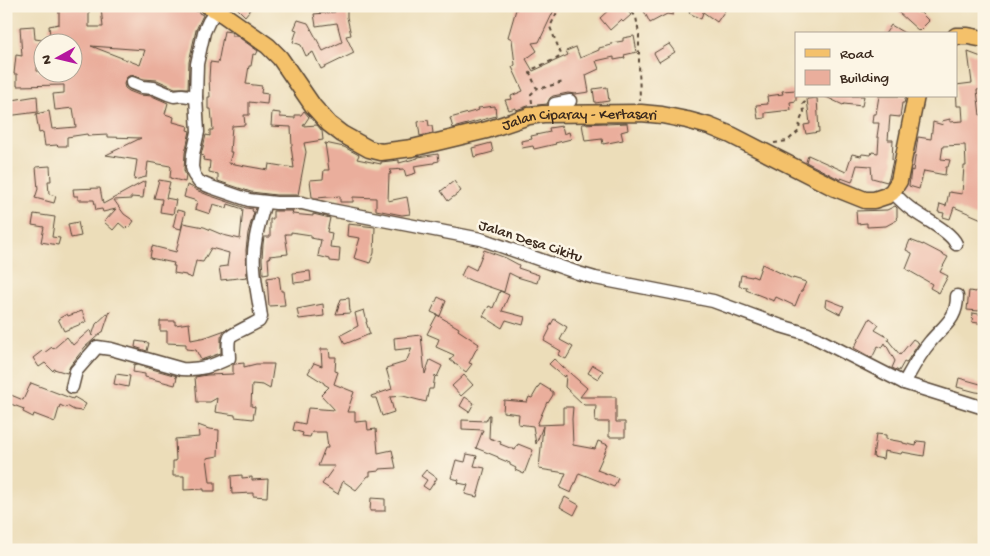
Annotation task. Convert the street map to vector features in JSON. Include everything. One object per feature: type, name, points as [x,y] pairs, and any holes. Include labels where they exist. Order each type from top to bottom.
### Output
[{"type":"main road","name":"Jalan Ciparay - Kertasari","points":[[212,8],[268,46],[280,58],[313,106],[329,124],[369,149],[381,152],[412,148],[487,130],[530,116],[555,113],[641,114],[675,117],[709,126],[731,135],[834,188],[865,200],[881,199],[892,192]]},
{"type":"main road","points":[[958,36],[984,39]]},
{"type":"main road","points":[[892,192],[898,180],[916,98]]},
{"type":"street","name":"Jalan Desa Cikitu","points":[[212,8],[201,42],[197,64],[198,132],[192,167],[194,175],[199,182],[249,200],[302,203],[481,239],[595,278],[713,301],[808,334],[904,383],[984,408]]},
{"type":"street","points":[[132,83],[142,87],[154,88],[174,96],[196,97]]},
{"type":"street","points":[[555,113],[555,104],[570,101]]},
{"type":"street","points":[[892,192],[907,206],[954,239],[956,244]]},
{"type":"street","points":[[72,387],[76,371],[97,347],[111,349],[182,370],[205,368],[229,358],[228,348],[233,334],[259,321],[260,317],[254,257],[257,233],[265,202]]},
{"type":"street","points":[[904,383],[916,360],[948,323],[955,312],[957,296]]},
{"type":"path","points":[[538,89],[530,73],[533,69],[558,58],[561,54],[550,27],[559,8],[558,6]]},
{"type":"path","points":[[627,6],[636,17],[639,34],[641,114]]},
{"type":"path","points":[[532,103],[531,94],[538,89],[563,82]]},
{"type":"path","points":[[770,144],[787,141],[799,131],[806,98]]},
{"type":"building","points":[[89,6],[89,27],[103,27],[101,8],[114,6],[184,6],[203,15],[196,30],[189,62],[188,88],[175,88],[157,80],[131,75],[127,77],[124,84],[125,88],[129,91],[139,95],[152,96],[168,103],[165,114],[174,117],[173,122],[188,126],[187,130],[190,131],[185,153],[185,182],[170,178],[170,166],[148,162],[146,177],[134,180],[137,160],[106,155],[141,138],[108,137],[108,135],[88,136],[87,134],[67,137],[67,146],[45,146],[43,132],[39,133],[36,114],[49,111],[52,129],[76,127],[73,108],[55,110],[53,94],[64,93],[64,85],[17,86],[17,74],[14,74],[16,55],[22,56],[20,27],[34,26],[34,32],[32,32],[32,82],[82,82],[82,32],[50,32],[49,26],[59,24],[59,8]],"holes":[[[91,46],[145,50],[140,65]]]},
{"type":"building","points":[[235,6],[253,6],[245,16]]},
{"type":"building","points":[[336,6],[347,6],[347,17],[351,35],[346,36],[354,53],[321,69],[313,52],[306,56],[301,45],[293,42],[297,30],[294,29],[298,20],[308,23],[323,51],[342,42],[337,23],[316,26],[314,14],[335,12]]},
{"type":"building","points":[[517,6],[551,6],[555,8],[539,42],[532,43],[537,51],[526,59],[533,71],[568,55],[566,51],[576,47],[580,58],[599,50],[599,48],[611,45],[611,43],[623,41],[623,38],[634,36],[637,52],[624,55],[625,58],[614,60],[614,57],[596,61],[599,69],[586,75],[589,92],[553,96],[547,104],[509,110],[505,100],[512,99],[511,96],[523,91],[512,67],[515,65],[512,39],[508,37]]},
{"type":"building","points":[[613,6],[623,6],[631,15],[623,22],[621,20],[610,30],[600,18]]},
{"type":"building","points":[[653,6],[674,6],[673,15],[667,14],[650,23],[644,11]]},
{"type":"building","points":[[692,6],[728,6],[717,22],[703,12],[701,19],[689,13]]},
{"type":"building","points":[[903,6],[912,6],[929,21],[919,31],[898,12]]},
{"type":"building","points":[[891,25],[903,32],[886,32]]},
{"type":"building","points":[[224,31],[231,32],[232,36],[237,36],[258,51],[256,55],[253,54],[246,84],[262,86],[261,93],[268,94],[267,104],[249,102],[249,115],[244,115],[245,125],[232,126],[230,152],[232,152],[229,163],[268,170],[269,164],[294,168],[291,127],[271,126],[272,112],[280,113],[280,117],[295,118],[295,115],[301,115],[304,111],[309,117],[303,126],[317,125],[322,131],[323,140],[304,143],[306,152],[298,195],[251,192],[218,181],[218,174],[209,172],[210,161],[203,160],[204,156],[201,155],[206,135],[210,136],[210,130],[213,130],[211,109],[208,109],[210,62],[218,63]]},
{"type":"building","points":[[669,44],[675,52],[659,62],[654,53]]},
{"type":"building","points":[[968,52],[984,58],[984,89],[977,90],[980,115],[984,114],[984,177],[982,192],[984,192],[984,220],[954,207],[950,219],[943,217],[944,213],[938,212],[940,204],[946,206],[949,192],[962,194],[964,166],[966,166],[965,145],[943,146],[941,159],[950,160],[948,167],[946,167],[945,175],[924,171],[919,189],[909,186],[911,170],[913,171],[918,137],[931,139],[933,122],[943,125],[942,121],[950,119],[950,122],[963,121],[962,106],[957,106],[958,85],[972,83]]},
{"type":"building","points":[[607,87],[609,101],[595,103],[593,89]]},
{"type":"building","points":[[795,90],[796,101],[790,102],[791,110],[765,113],[765,118],[758,119],[756,105],[768,104],[767,96],[783,94],[782,91]]},
{"type":"building","points":[[37,96],[38,112],[7,116],[6,101]]},
{"type":"building","points":[[817,98],[819,132],[806,134],[804,125],[810,124],[807,99]]},
{"type":"building","points":[[828,98],[864,98],[862,106],[843,105]]},
{"type":"building","points":[[879,98],[905,98],[904,103],[902,103],[900,117],[890,116],[888,140],[893,140],[893,160],[887,182],[872,178],[871,166],[857,165],[852,182],[841,178],[841,180],[806,162],[808,155],[846,172],[852,154],[861,156],[862,154],[871,155],[872,152],[878,153],[879,137],[877,137],[879,123],[872,123],[873,114],[876,114]]},
{"type":"building","points":[[495,106],[496,116],[453,128],[450,118],[479,110],[478,108]]},
{"type":"building","points":[[428,120],[429,126],[432,126],[433,133],[420,136],[418,122]]},
{"type":"building","points":[[627,123],[628,130],[621,132],[623,140],[603,144],[602,139],[585,141],[582,124]]},
{"type":"building","points":[[562,126],[564,134],[569,132],[571,139],[534,149],[533,146],[522,148],[521,141],[532,139],[531,136],[550,132],[549,128]]},
{"type":"building","points":[[325,143],[344,147],[359,155],[357,159],[381,164],[381,162],[399,160],[399,163],[418,157],[438,154],[439,161],[414,166],[416,173],[406,176],[404,169],[390,170],[388,201],[407,197],[410,214],[402,215],[376,210],[376,198],[353,197],[353,202],[340,202],[340,196],[312,197],[310,180],[323,179],[324,170],[329,170]]},
{"type":"building","points":[[491,143],[493,152],[474,157],[472,148]]},
{"type":"building","points":[[50,166],[51,181],[48,181],[49,194],[56,196],[54,203],[35,198],[38,189],[36,167]]},
{"type":"building","points":[[159,180],[170,182],[166,198],[176,200],[173,214],[160,212],[162,199],[154,198]]},
{"type":"building","points":[[145,181],[143,198],[131,197],[131,199],[114,200],[124,214],[134,221],[126,229],[119,223],[113,230],[104,222],[116,209],[103,212],[102,209],[96,210],[94,200],[78,200],[78,196],[74,196],[73,189],[100,188],[103,204]]},
{"type":"building","points":[[454,181],[461,191],[448,201],[441,191]]},
{"type":"building","points":[[187,185],[208,195],[253,209],[246,250],[247,277],[221,280],[219,267],[227,266],[229,253],[211,248],[203,262],[196,261],[192,278],[174,273],[174,263],[150,258],[152,246],[176,252],[183,223],[204,227],[223,235],[240,239],[243,209],[228,204],[227,208],[213,204],[210,214],[195,209],[197,201],[184,197]]},
{"type":"building","points":[[895,206],[897,208],[897,220],[886,226],[867,227],[867,223],[857,224],[856,211],[887,210]]},
{"type":"building","points":[[177,210],[185,212],[181,229],[173,227]]},
{"type":"building","points":[[273,211],[293,211],[292,214],[313,216],[313,214],[330,218],[327,232],[332,233],[330,247],[340,248],[339,262],[330,261],[330,259],[318,256],[321,240],[311,238],[311,235],[291,232],[291,234],[285,234],[288,254],[269,256],[269,273],[263,274],[264,237],[270,237],[270,219],[273,219]]},
{"type":"building","points":[[34,214],[55,217],[52,237],[60,238],[58,245],[41,242],[44,227],[32,225]]},
{"type":"building","points":[[78,222],[81,236],[71,238],[68,224]]},
{"type":"building","points":[[348,224],[375,227],[374,253],[370,263],[354,258],[360,238],[347,236]]},
{"type":"building","points":[[910,240],[923,244],[948,257],[940,272],[948,276],[939,293],[930,288],[932,284],[906,269],[912,254],[906,250]]},
{"type":"building","points":[[484,250],[506,258],[519,265],[518,268],[539,275],[537,283],[509,273],[504,292],[461,276],[466,265],[476,270]]},
{"type":"building","points":[[762,264],[793,279],[806,282],[795,306],[776,297],[774,301],[746,290],[747,287],[739,286],[741,275],[757,278]]},
{"type":"building","points":[[310,271],[311,281],[294,283],[293,273]]},
{"type":"building","points":[[279,276],[285,305],[269,306],[267,278]]},
{"type":"building","points":[[977,290],[984,292],[984,300],[979,311],[967,310],[969,291],[976,292]]},
{"type":"building","points":[[500,291],[509,295],[502,311],[525,317],[523,325],[506,320],[502,328],[483,316],[489,306],[493,308]]},
{"type":"building","points":[[438,297],[446,301],[440,316],[431,312]]},
{"type":"building","points":[[349,298],[350,313],[336,314],[341,299]]},
{"type":"building","points":[[826,299],[844,306],[840,314],[825,306]]},
{"type":"building","points":[[323,304],[324,316],[299,319],[297,309]]},
{"type":"building","points":[[364,310],[370,334],[345,344],[341,335],[358,326],[355,313]]},
{"type":"building","points":[[82,311],[86,322],[64,331],[58,319],[67,314],[68,316]]},
{"type":"building","points":[[110,311],[103,332],[85,347],[70,366],[67,373],[54,369],[53,371],[45,363],[39,367],[33,358],[42,351],[44,353],[52,347],[53,349],[67,337],[73,345],[90,330],[92,336],[96,324]]},
{"type":"building","points":[[973,313],[984,315],[984,324],[972,322]]},
{"type":"building","points":[[437,315],[459,328],[458,330],[479,344],[469,363],[472,364],[466,372],[450,360],[454,355],[436,347],[439,339],[427,334]]},
{"type":"building","points":[[870,318],[879,325],[875,330],[889,338],[888,340],[900,355],[913,339],[919,343],[899,371],[892,368],[895,361],[885,343],[882,348],[878,346],[872,358],[854,348]]},
{"type":"building","points":[[554,319],[567,327],[560,340],[573,347],[566,359],[558,355],[561,351],[544,341]]},
{"type":"building","points":[[160,321],[175,321],[175,325],[189,323],[191,340],[228,329],[224,331],[221,337],[221,353],[201,360],[196,350],[186,349],[186,344],[167,343],[167,331],[160,331]]},
{"type":"building","points":[[421,335],[425,374],[430,360],[442,366],[437,377],[435,375],[433,389],[429,389],[426,402],[403,396],[390,397],[394,412],[382,416],[376,398],[371,396],[392,389],[386,368],[406,362],[412,348],[395,350],[394,338]]},
{"type":"building","points":[[136,341],[149,343],[147,351],[135,347]]},
{"type":"building","points":[[321,349],[329,349],[330,357],[336,357],[335,371],[338,372],[334,384],[354,392],[347,412],[355,412],[355,422],[367,421],[368,430],[376,429],[378,453],[392,450],[396,468],[379,469],[379,471],[370,472],[370,476],[356,490],[343,481],[338,494],[322,484],[335,466],[318,466],[325,448],[328,448],[326,432],[312,432],[310,437],[302,436],[303,433],[293,430],[295,422],[305,424],[308,408],[335,410],[321,395],[329,387],[308,373],[314,363],[322,366]]},
{"type":"building","points":[[554,359],[587,388],[580,397],[616,397],[616,422],[625,422],[625,437],[609,437],[609,422],[595,422],[596,405],[584,405],[565,387],[566,375],[564,377],[549,364]]},
{"type":"building","points":[[244,363],[244,367],[256,364],[274,364],[270,389],[263,385],[252,384],[251,406],[255,407],[253,419],[215,412],[217,398],[210,402],[197,402],[195,377],[233,374],[233,365]]},
{"type":"building","points":[[134,364],[177,376],[175,377],[177,377],[175,385],[145,377],[145,374],[133,372]]},
{"type":"building","points":[[593,365],[603,371],[598,379],[588,373]]},
{"type":"building","points":[[116,374],[130,376],[128,387],[114,384]]},
{"type":"building","points":[[464,375],[473,385],[461,396],[452,386]]},
{"type":"building","points":[[959,378],[984,385],[984,393],[957,387]]},
{"type":"building","points":[[31,383],[73,399],[74,397],[86,404],[82,411],[60,405],[55,422],[34,414],[33,417],[23,412],[24,409],[8,403],[11,395],[23,400]]},
{"type":"building","points":[[540,384],[553,392],[553,395],[547,402],[537,425],[563,424],[563,407],[573,407],[573,445],[595,449],[598,441],[608,445],[597,470],[618,478],[614,487],[579,473],[571,493],[560,488],[566,473],[539,469],[543,426],[536,444],[533,426],[518,424],[519,414],[503,412],[504,400],[527,402],[529,397],[532,398]]},
{"type":"building","points":[[465,397],[474,403],[469,412],[460,406]]},
{"type":"building","points":[[489,415],[489,438],[515,450],[518,444],[533,450],[524,474],[515,470],[516,468],[510,465],[510,463],[476,448],[483,430],[462,429],[462,420],[486,421]]},
{"type":"building","points":[[198,425],[219,430],[218,456],[207,458],[210,482],[215,482],[215,491],[204,491],[204,489],[184,490],[184,476],[173,476],[173,461],[176,461],[175,439],[199,437]]},
{"type":"building","points":[[876,434],[886,435],[886,439],[916,446],[917,441],[926,442],[924,456],[884,451],[883,459],[873,457]]},
{"type":"building","points":[[467,454],[477,456],[474,466],[485,468],[477,497],[465,494],[468,485],[458,483],[459,480],[451,478],[456,460],[465,462]]},
{"type":"building","points":[[426,470],[437,478],[429,490],[423,486],[427,480],[421,476]]},
{"type":"building","points":[[242,475],[242,478],[252,477],[252,480],[268,479],[267,497],[253,496],[253,493],[232,494],[231,476]]},
{"type":"building","points":[[565,497],[579,505],[574,515],[560,507]]},
{"type":"building","points":[[371,498],[385,499],[385,511],[370,511]]}]
